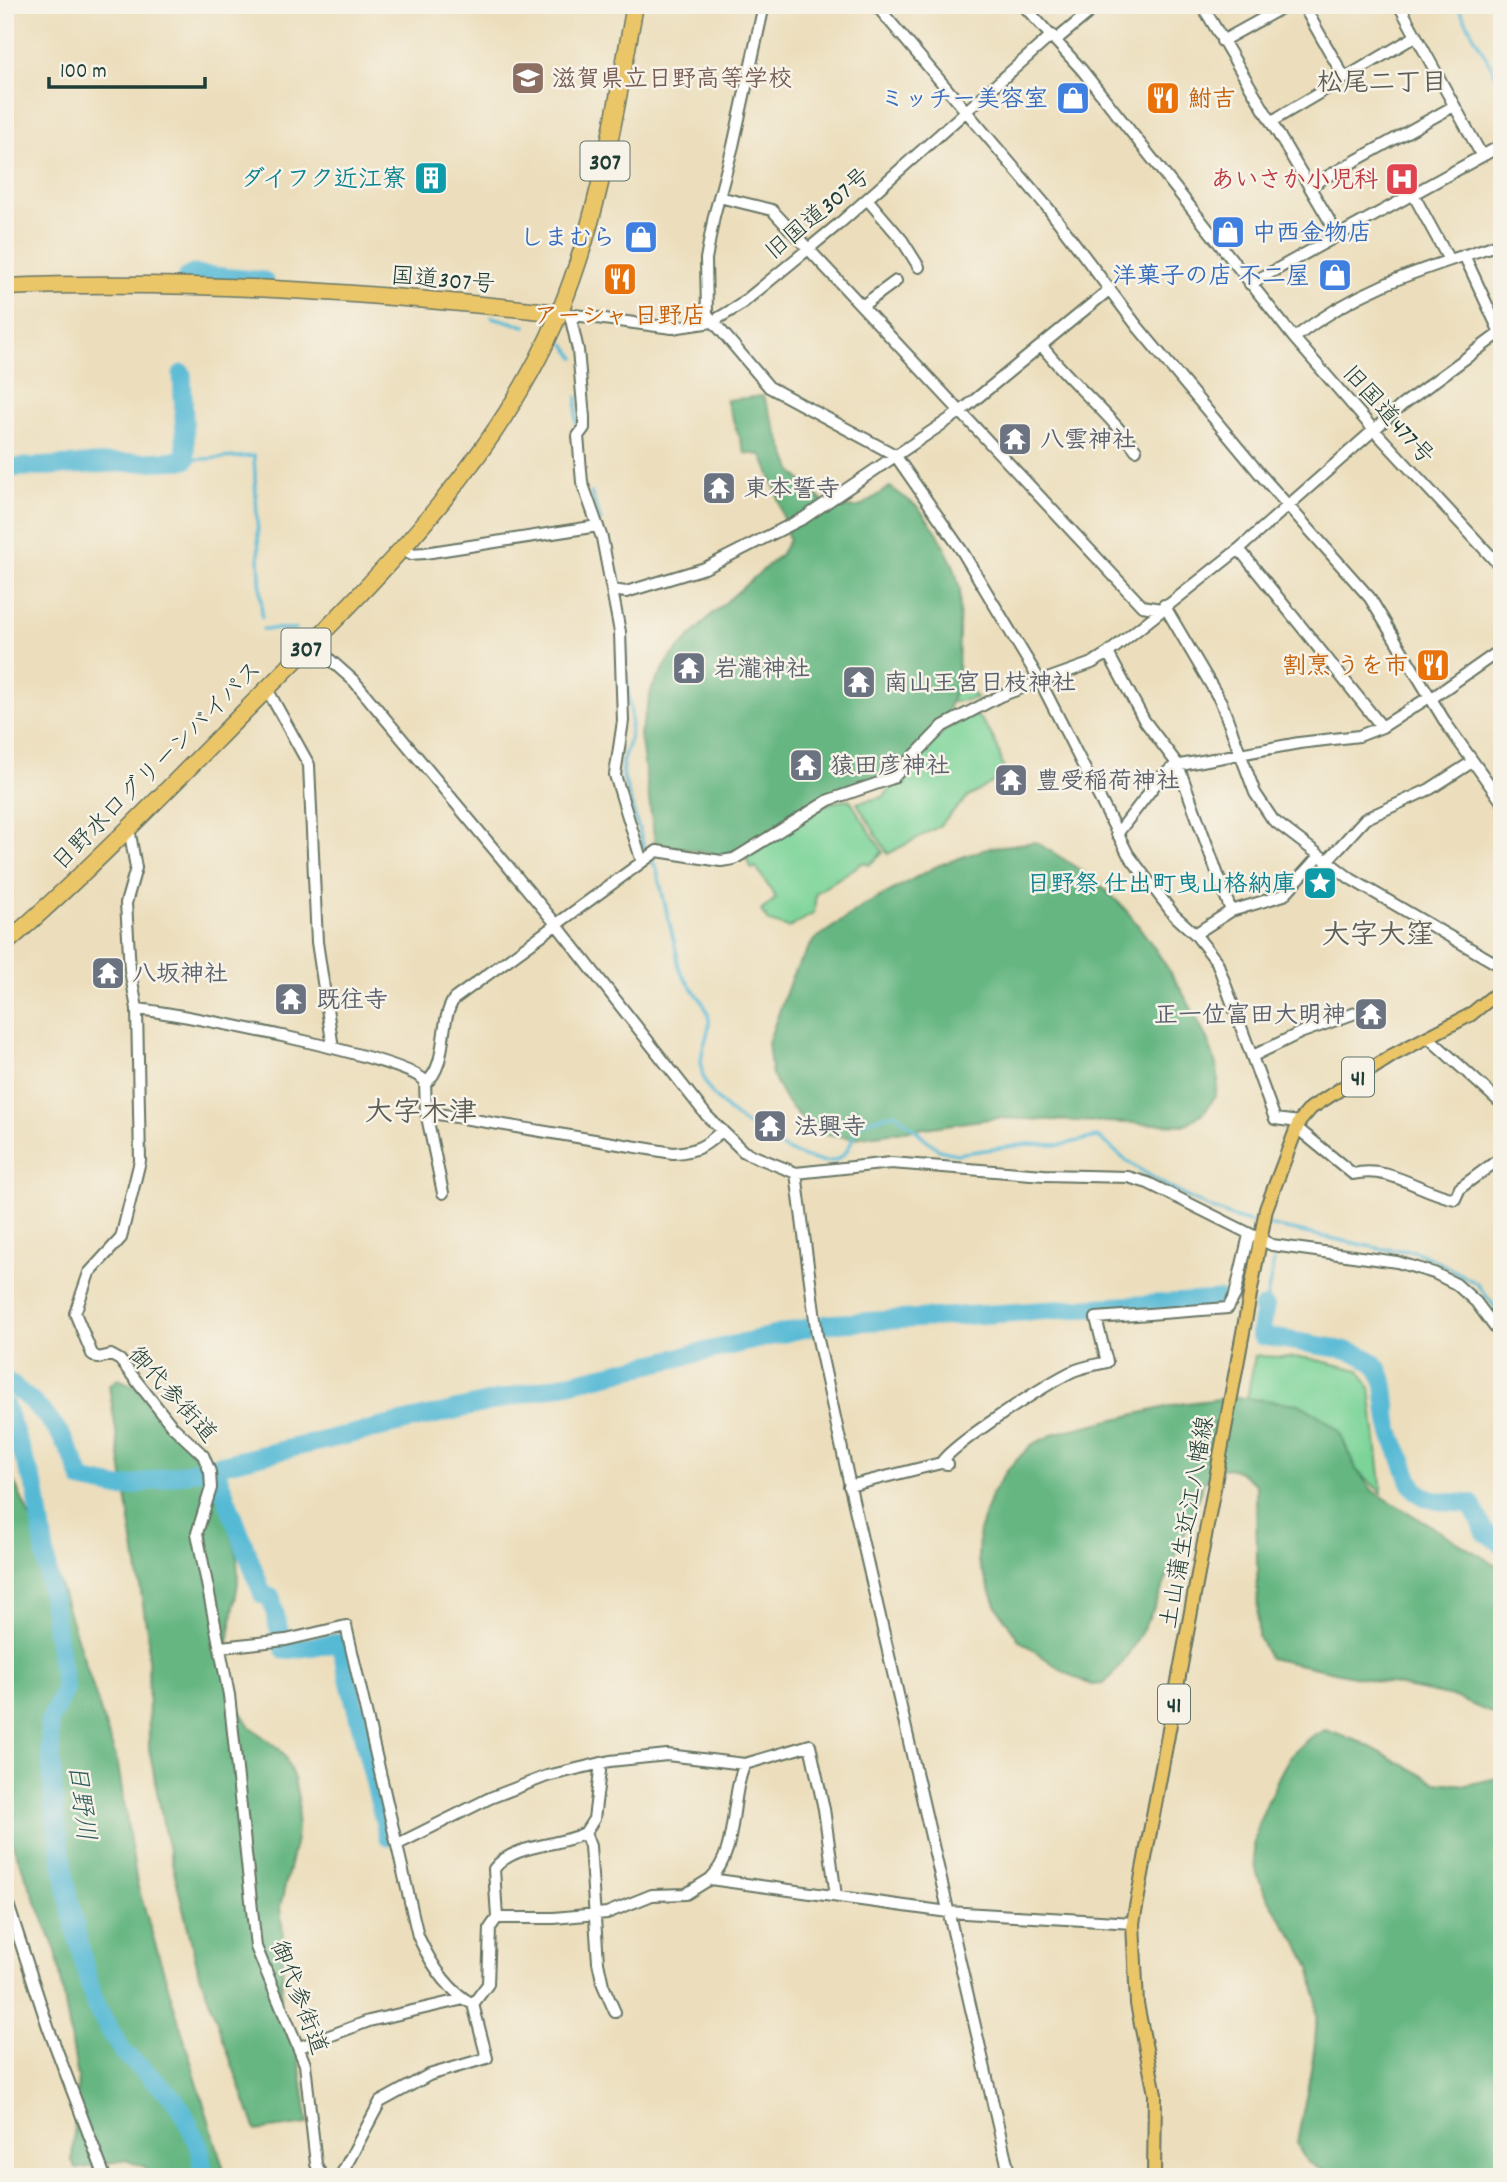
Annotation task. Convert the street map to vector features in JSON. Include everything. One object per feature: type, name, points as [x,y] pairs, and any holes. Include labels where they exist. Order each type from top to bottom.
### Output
[{"type":"highway","name":"307","points":[[565,314],[600,179],[635,5]]},
{"type":"highway","name":"国道307号","points":[[5,287],[128,283],[444,300],[565,314]]},
{"type":"highway","name":"日野水口グリーンバイパス","points":[[5,944],[129,828],[267,689],[400,548],[491,435],[565,314]]},
{"type":"main road","name":"土山蒲生近江八幡線","points":[[1154,2177],[1155,2094],[1137,2004],[1133,1923],[1256,1236],[1298,1125],[1324,1098],[1470,1015],[1502,989]]},
{"type":"street","points":[[764,5],[706,259],[705,295],[707,314],[712,322],[769,387],[895,455],[962,551],[1040,681],[1128,854],[1174,915],[1195,934],[1217,962],[1275,1119],[1298,1125],[1353,1174],[1370,1170],[1391,1174],[1439,1196],[1455,1199],[1460,1188],[1500,1161]]},
{"type":"street","points":[[876,5],[966,108],[1288,507],[1370,598],[1472,762],[1502,802]]},
{"type":"street","points":[[1023,5],[1054,38],[1250,284],[1502,145]]},
{"type":"street","name":"旧国道307号","points":[[565,314],[672,328],[712,322],[740,305],[867,199],[966,108],[1098,5]]},
{"type":"street","points":[[1202,5],[1338,235]]},
{"type":"street","points":[[1222,41],[1287,5]]},
{"type":"street","points":[[1304,5],[1344,77]]},
{"type":"street","points":[[1404,7],[1416,36],[1482,156]]},
{"type":"street","points":[[1272,121],[1416,36]]},
{"type":"street","points":[[1310,186],[1454,106]]},
{"type":"street","points":[[1413,194],[1448,260]]},
{"type":"street","points":[[719,197],[772,210],[1142,606],[1147,609],[1163,607]]},
{"type":"street","points":[[867,199],[902,240],[919,267]]},
{"type":"street","points":[[1294,338],[1343,302],[1387,281],[1502,243]]},
{"type":"street","points":[[426,1083],[433,1077],[442,1043],[445,1017],[454,999],[648,858],[671,851],[721,861],[734,859],[829,800],[893,778],[943,726],[1000,696],[1092,663],[1239,549],[1374,430],[1501,335],[1464,255]]},
{"type":"street","points":[[862,306],[896,281]]},
{"type":"street","name":"旧国道477号","points":[[1250,284],[1374,430],[1502,568]]},
{"type":"street","points":[[612,590],[626,592],[705,568],[804,518],[960,412],[1110,289]]},
{"type":"street","points":[[565,314],[578,350],[582,482],[598,526],[620,632],[618,664],[623,708],[615,775],[648,858]]},
{"type":"street","points":[[1042,346],[1079,389],[1105,410],[1136,450]]},
{"type":"street","points":[[400,548],[410,554],[425,553],[598,526]]},
{"type":"street","points":[[1239,549],[1382,727]]},
{"type":"street","points":[[1163,607],[1215,691],[1263,806],[1280,827],[1383,899],[1502,967]]},
{"type":"street","points":[[1117,834],[1161,777],[1178,765],[1242,752],[1359,736],[1382,727],[1502,649]]},
{"type":"street","points":[[319,650],[354,681],[556,924],[707,1116],[753,1157],[796,1173],[891,1163],[1044,1175],[1128,1177],[1148,1183],[1256,1236],[1396,1262],[1434,1273],[1455,1284],[1476,1301],[1502,1337]]},
{"type":"street","points":[[1108,653],[1144,720],[1178,765],[1231,911]]},
{"type":"street","points":[[267,689],[309,765],[317,942],[332,1048]]},
{"type":"street","points":[[1195,934],[1231,911],[1284,895],[1365,819],[1430,789],[1472,762]]},
{"type":"street","name":"御代参街道","points":[[129,828],[136,868],[126,903],[130,970],[137,1009],[140,1161],[121,1238],[89,1273],[75,1313],[92,1354],[98,1358],[117,1357],[209,1468],[212,1488],[197,1533],[204,1579],[221,1647],[256,1947],[300,2047],[309,2089],[316,2164],[322,2177]]},
{"type":"street","points":[[1253,1056],[1300,1033],[1375,1006]]},
{"type":"street","points":[[137,1009],[332,1048],[409,1070],[422,1077],[426,1083],[426,1112],[443,1193]]},
{"type":"street","points":[[1429,1038],[1502,1104]]},
{"type":"street","points":[[426,1112],[673,1153],[702,1147],[722,1130]]},
{"type":"street","points":[[796,1173],[817,1335],[849,1486],[1010,2177]]},
{"type":"street","points":[[849,1486],[944,1464],[950,1452],[1069,1373],[1107,1362],[1096,1318],[1231,1306],[1256,1236]]},
{"type":"street","points":[[221,1647],[286,1640],[345,1626],[418,1936],[439,1973],[469,2002],[487,2058],[429,2075],[380,2102],[340,2177]]},
{"type":"street","points":[[398,1844],[528,1782],[601,1763],[667,1755],[745,1764],[810,1745],[824,1809],[836,1896]]},
{"type":"street","points":[[300,2047],[369,2021],[469,2002],[488,1984],[490,1928],[497,1918],[494,1869],[516,1853],[571,1840],[585,1833],[594,1819],[601,1763]]},
{"type":"street","points":[[497,1918],[597,1914],[652,1895],[686,1894],[710,1880],[725,1857],[735,1795],[745,1764]]},
{"type":"street","points":[[585,1833],[590,1846],[600,1973],[615,2012]]},
{"type":"street","points":[[710,1880],[948,1912],[1133,1923]]},
{"type":"street","points":[[5,1895],[48,2027],[105,2177]]},
{"type":"green space","points":[[763,396],[793,472],[829,508],[859,507],[890,487],[918,507],[937,532],[954,567],[960,589],[958,680],[944,722],[897,769],[880,782],[823,799],[737,850],[720,855],[655,843],[640,734],[652,688],[671,657],[711,615],[780,555],[789,540],[776,490],[762,455],[745,453],[726,400]]},
{"type":"green space","points":[[942,665],[977,698],[931,706]]},
{"type":"green space","points":[[976,715],[995,743],[1005,775],[968,797],[938,827],[888,854],[857,803],[883,797],[946,729]]},
{"type":"green space","points":[[849,799],[883,852],[869,865],[864,862],[816,893],[814,913],[789,928],[769,922],[761,911],[776,898],[756,867],[752,869],[746,859],[830,803]]},
{"type":"green space","points":[[1035,842],[1108,892],[1130,915],[1162,960],[1195,1015],[1216,1064],[1217,1089],[1207,1108],[1184,1125],[996,1118],[854,1138],[823,1134],[803,1120],[786,1101],[772,1075],[768,1043],[792,976],[814,940],[865,905],[937,866],[988,848]]},
{"type":"green space","points":[[1255,1356],[1308,1358],[1359,1370],[1370,1387],[1382,1493],[1330,1447],[1242,1425]]},
{"type":"green space","points":[[118,1379],[137,1387],[213,1476],[237,1553],[238,1583],[226,1654],[234,1701],[250,1727],[279,1749],[285,1757],[299,1802],[296,1839],[280,1907],[284,1943],[280,2013],[298,2054],[308,2124],[256,2131],[198,1969],[165,1834],[149,1748],[148,1637],[109,1386]]},
{"type":"green space","points":[[1236,1397],[1299,1404],[1323,1418],[1339,1431],[1356,1469],[1373,1491],[1502,1569],[1502,1718],[1457,1698],[1269,1658],[1258,1637],[1256,1485],[1236,1470],[1230,1469],[1217,1471],[1204,1482],[1150,1615],[1121,1664],[1104,1684],[1091,1685],[1066,1673],[1019,1640],[997,1607],[978,1561],[979,1531],[992,1493],[1009,1468],[1031,1445],[1056,1433],[1179,1404]]},
{"type":"green space","points":[[5,1462],[57,1576],[118,1765],[137,1884],[226,2177],[149,2177],[145,2167],[125,2160],[77,2169],[72,2161],[78,2078],[56,1951],[5,1825]]},
{"type":"green space","points":[[1325,1730],[1363,1743],[1435,1782],[1466,1785],[1502,1777],[1502,2177],[1344,2177],[1314,2166],[1300,2150],[1297,2142],[1315,2043],[1314,1983],[1301,1950],[1263,1888],[1257,1871],[1254,1845],[1263,1811],[1288,1761],[1307,1740]]},
{"type":"waterway","points":[[1457,5],[1502,86]]},
{"type":"waterway","points":[[187,277],[193,274],[264,281]]},
{"type":"waterway","points":[[492,317],[525,326]]},
{"type":"waterway","points":[[565,344],[575,358]]},
{"type":"waterway","points":[[5,468],[186,460],[182,374]]},
{"type":"waterway","points":[[577,397],[576,422],[580,430]]},
{"type":"waterway","points":[[186,460],[254,456],[262,617]]},
{"type":"waterway","points":[[591,493],[601,521]]},
{"type":"waterway","points":[[619,599],[627,636],[626,663]]},
{"type":"waterway","points":[[263,629],[296,629]]},
{"type":"waterway","points":[[627,681],[631,715],[630,739],[622,762],[624,779],[645,851],[656,867],[678,963],[708,1014],[708,1029],[701,1062],[705,1082],[726,1108],[764,1137],[785,1149],[806,1158],[824,1161],[842,1156],[861,1123],[895,1113],[939,1150],[956,1154],[1029,1144],[1060,1145],[1097,1137],[1127,1161],[1173,1190],[1226,1215],[1260,1224]]},
{"type":"waterway","points":[[1267,1225],[1382,1249],[1414,1251],[1477,1284],[1502,1316]]},
{"type":"waterway","points":[[1265,1308],[1274,1261]]},
{"type":"waterway","points":[[826,1324],[1220,1300]]},
{"type":"waterway","points":[[1262,1308],[1265,1308],[1260,1333],[1262,1336],[1335,1348]]},
{"type":"waterway","points":[[5,1380],[52,1423],[68,1448],[82,1480],[121,1488],[810,1327]]},
{"type":"waterway","points":[[1344,1350],[1370,1360],[1382,1376],[1391,1434],[1416,1490],[1437,1500],[1471,1504],[1485,1532],[1502,1544]]},
{"type":"waterway","name":"日野川","points":[[5,1406],[36,1491],[65,1690],[49,1722],[54,1808],[69,1901],[87,1977],[96,2007],[123,2052],[171,2095],[182,2110],[200,2148],[204,2177]]},
{"type":"waterway","points":[[215,1468],[263,1595],[271,1597],[281,1638]]},
{"type":"waterway","points":[[283,1647],[285,1650],[337,1643],[342,1652],[388,1837]]},
{"type":"place","name":"滋賀県立日野高等学校","points":[[528,78]]},
{"type":"place","name":"ミッチー美容室","points":[[1073,98]]},
{"type":"place","name":"鮒吉","points":[[1163,98]]},
{"type":"place","name":"ダイフク近江寮","points":[[431,178]]},
{"type":"place","name":"あいさか小児科","points":[[1402,179]]},
{"type":"place","name":"中西金物店","points":[[1228,232]]},
{"type":"place","name":"しまむら","points":[[641,237]]},
{"type":"place","name":"洋菓子の店 不二屋","points":[[1335,275]]},
{"type":"place","name":"アーシャ 日野店","points":[[620,279]]},
{"type":"place","name":"八雲神社","points":[[1015,439]]},
{"type":"place","name":"東本誓寺","points":[[719,488]]},
{"type":"place","name":"割烹 うを市","points":[[1433,665]]},
{"type":"place","name":"岩瀧神社","points":[[689,668]]},
{"type":"place","name":"南山王宮日枝神社","points":[[859,682]]},
{"type":"place","name":"猿田彦神社","points":[[806,765]]},
{"type":"place","name":"豊受稲荷神社","points":[[1011,780]]},
{"type":"place","name":"日野祭 仕出町曳山格納庫","points":[[1320,883]]},
{"type":"place","name":"八坂神社","points":[[108,973]]},
{"type":"place","name":"既往寺","points":[[291,999]]},
{"type":"place","name":"正一位富田大明神","points":[[1371,1014]]},
{"type":"place","name":"法興寺","points":[[770,1126]]},
{"type":"district","name":"松尾二丁目","points":[[1382,81]]},
{"type":"district","name":"大字大窪","points":[[1378,933]]},
{"type":"district","name":"大字木津","points":[[421,1110]]}]
